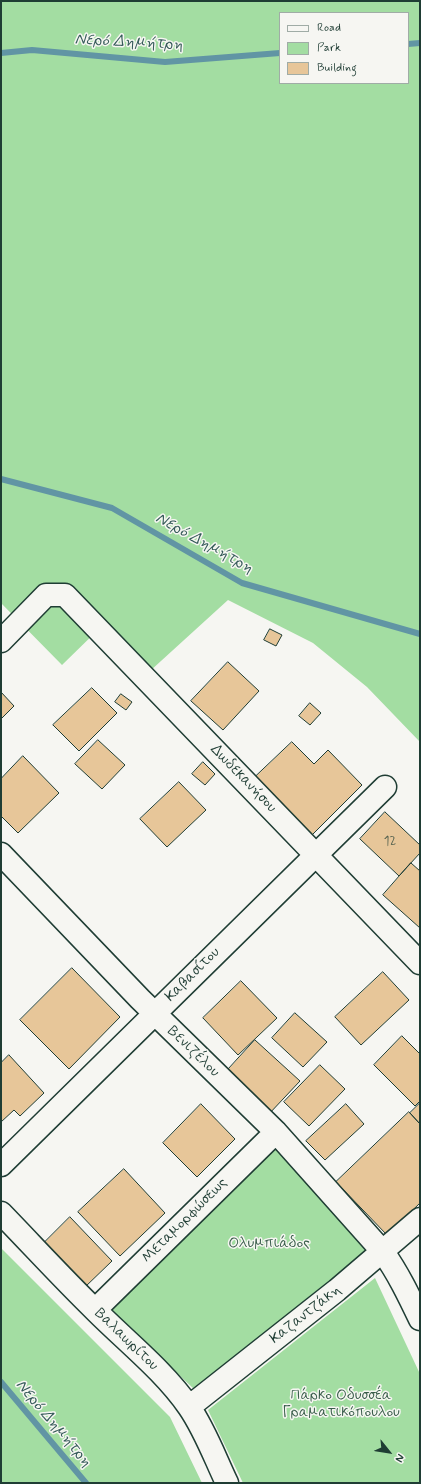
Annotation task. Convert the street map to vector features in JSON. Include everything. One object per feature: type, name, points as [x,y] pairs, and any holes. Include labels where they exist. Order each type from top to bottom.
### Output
[{"type":"street","name":"Δωδεκανήσου","points":[[1,641],[46,595],[65,595],[420,962]]},
{"type":"street","name":"Καβασίτου","points":[[1,1164],[385,787]]},
{"type":"street","name":"Βενιζέλου","points":[[1,854],[154,1013],[276,1132],[383,1252],[406,1288],[420,1319]]},
{"type":"street","name":"Μεταμορφώσεως","points":[[95,1310],[276,1132]]},
{"type":"street","name":"Βαλαωρίτου","points":[[1,1213],[95,1310],[156,1369],[189,1407],[228,1483]]},
{"type":"street","name":"Καζαντζάκη","points":[[189,1407],[337,1290],[420,1219]]},
{"type":"green space","points":[[1,1],[420,1],[420,742],[367,687],[313,643],[228,600],[150,671],[104,624],[62,665],[1,603]]},
{"type":"green space","name":"Ολυμπιάδος","points":[[272,1144],[368,1253],[195,1390],[109,1309]]},
{"type":"green space","points":[[1,1248],[170,1417],[202,1483],[1,1483]]},
{"type":"green space","name":"Πάρκο Οδυσσέα Γραματικόπουλου","points":[[375,1278],[420,1374],[420,1483],[243,1483],[208,1410]]},
{"type":"building","points":[[270,629],[282,635],[276,646],[264,640]]},
{"type":"building","points":[[228,662],[259,691],[223,730],[191,701]]},
{"type":"building","points":[[92,688],[117,713],[79,751],[53,725]]},
{"type":"building","points":[[1,692],[14,706],[1,719]]},
{"type":"building","points":[[121,694],[132,702],[126,710],[115,702]]},
{"type":"building","points":[[310,703],[321,713],[310,725],[299,716]]},
{"type":"building","points":[[98,740],[125,765],[102,789],[75,764]]},
{"type":"building","points":[[292,742],[314,764],[328,750],[362,785],[309,838],[252,780]]},
{"type":"building","points":[[23,756],[59,793],[18,833],[1,816],[1,779]]},
{"type":"building","points":[[203,762],[215,774],[205,785],[192,774]]},
{"type":"building","points":[[179,782],[206,810],[167,847],[140,819]]},
{"type":"building","points":[[385,812],[420,845],[420,853],[399,876],[360,839]]},
{"type":"building","points":[[411,863],[420,871],[420,928],[383,895]]},
{"type":"building","points":[[72,968],[120,1017],[69,1069],[20,1020]]},
{"type":"building","points":[[383,972],[409,1000],[361,1045],[335,1017]]},
{"type":"building","points":[[241,981],[277,1018],[238,1055],[203,1018]]},
{"type":"building","points":[[295,1013],[327,1042],[303,1067],[272,1038]]},
{"type":"building","points":[[402,1036],[420,1054],[420,1101],[415,1106],[374,1065]]},
{"type":"building","points":[[255,1040],[300,1081],[268,1115],[224,1074]]},
{"type":"building","points":[[9,1055],[44,1093],[20,1116],[14,1110],[1,1122],[1,1063]]},
{"type":"building","points":[[320,1065],[345,1089],[309,1126],[284,1102]]},
{"type":"building","points":[[420,1103],[420,1124],[410,1113]]},
{"type":"building","points":[[201,1104],[235,1139],[197,1177],[163,1143]]},
{"type":"building","points":[[346,1104],[364,1124],[325,1160],[306,1141]]},
{"type":"building","points":[[409,1112],[420,1124],[420,1203],[387,1235],[336,1182]]},
{"type":"building","points":[[124,1169],[165,1213],[120,1256],[78,1212]]},
{"type":"building","points":[[70,1217],[112,1261],[84,1288],[42,1245]]},
{"type":"waterway","name":"Νερό Δημήτρη","points":[[409,44],[420,43]]},
{"type":"waterway","name":"Νερό Δημήτρη","points":[[1,53],[32,50],[165,62],[279,53]]},
{"type":"waterway","name":"Νερό Δημήτρη","points":[[1,479],[112,508],[242,583],[420,634]]},
{"type":"waterway","name":"Νερό Δημήτρη","points":[[1,1382],[86,1483]]}]
